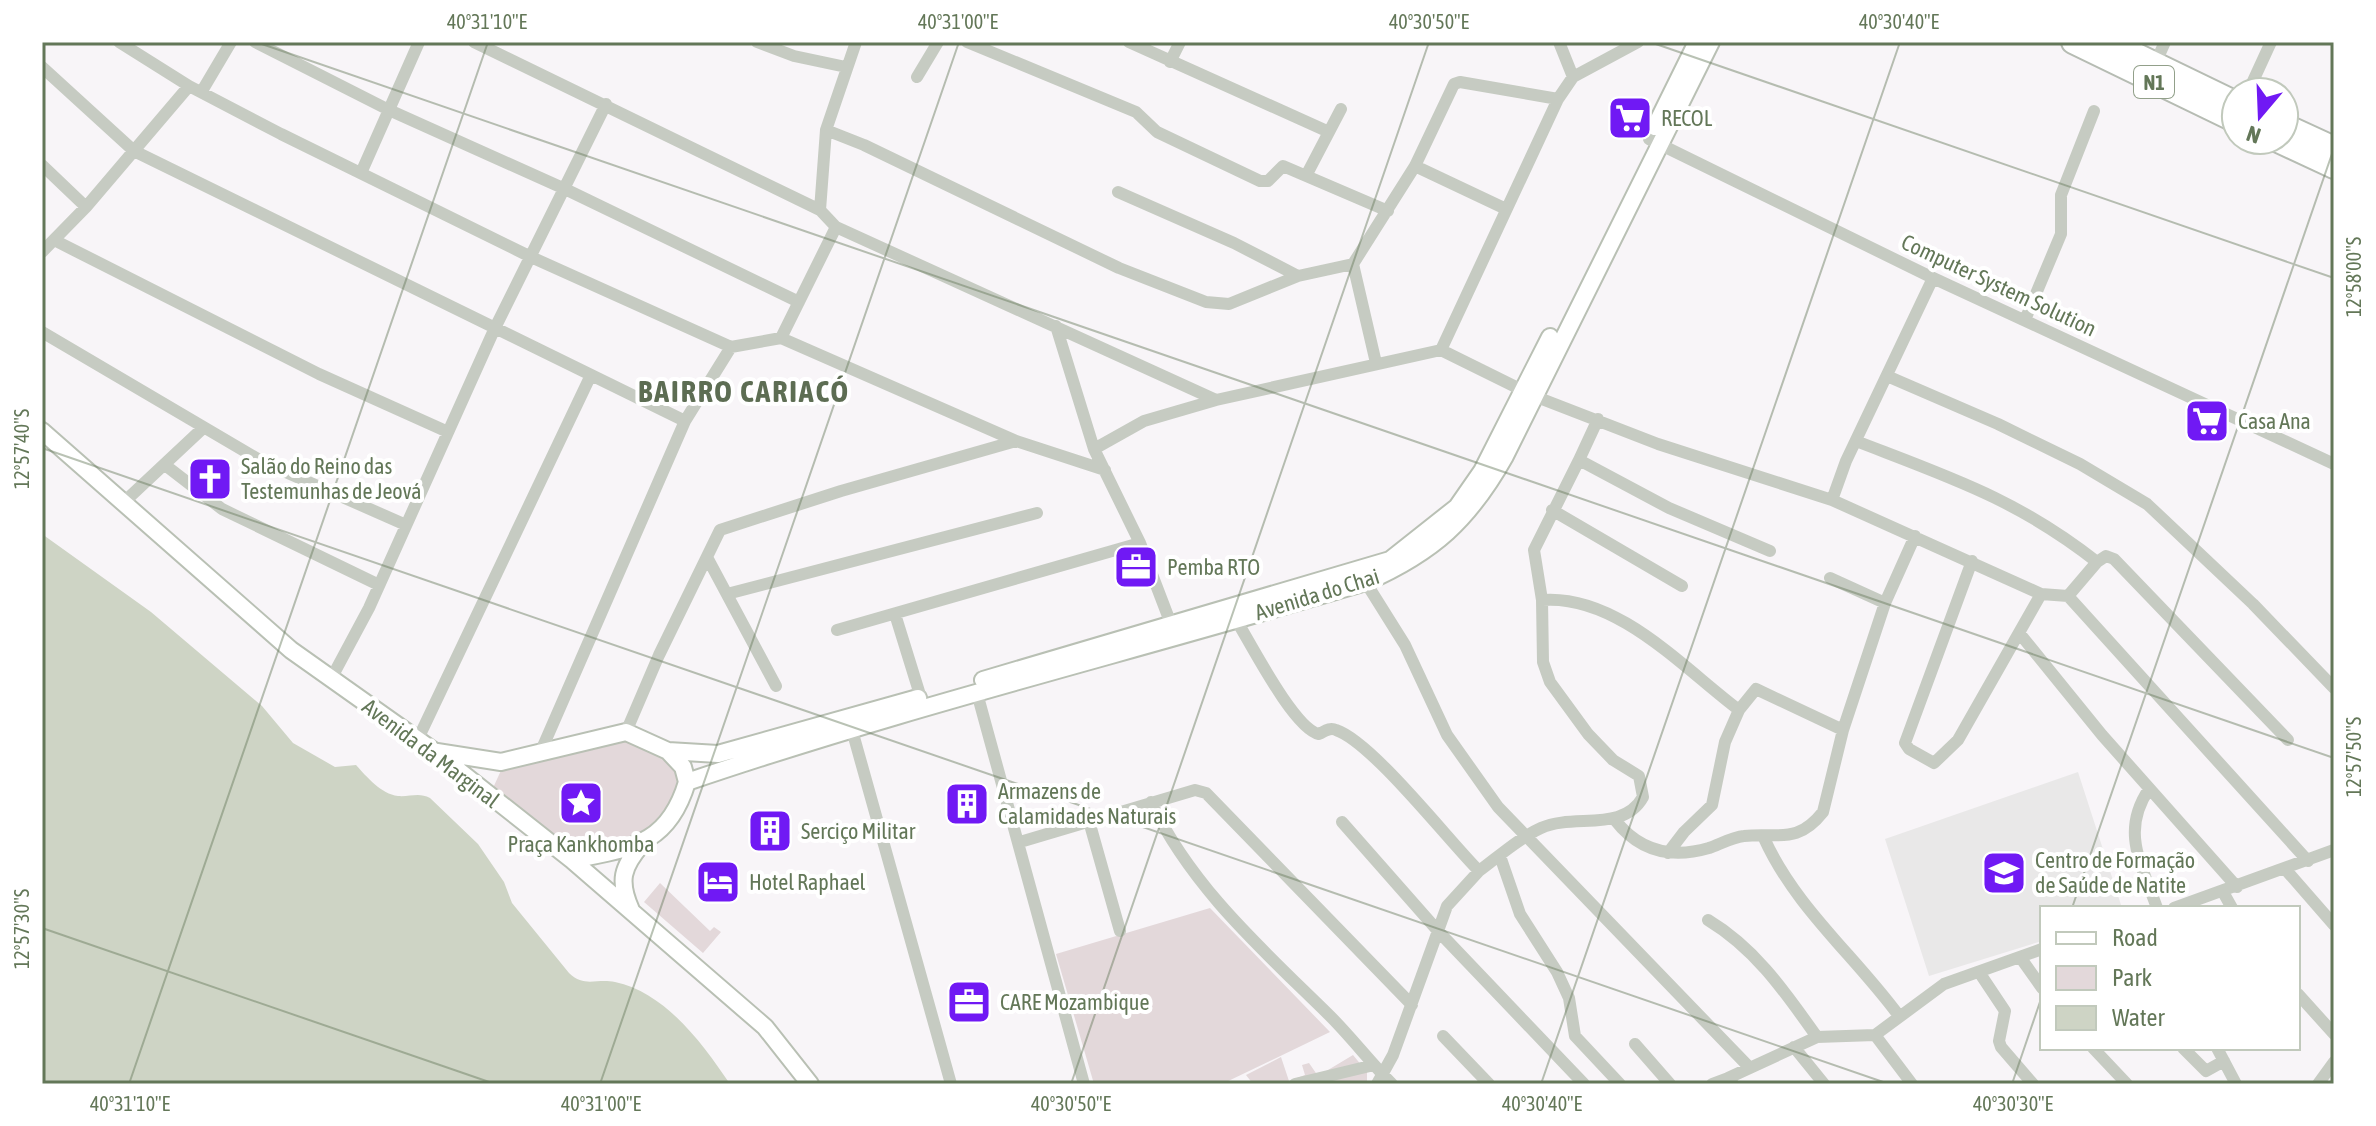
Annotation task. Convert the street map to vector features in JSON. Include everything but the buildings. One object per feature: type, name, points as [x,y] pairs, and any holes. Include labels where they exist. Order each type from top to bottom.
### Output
[{"type":"highway","name":"N1","points":[[2073,42],[2140,63],[2220,96]]},
{"type":"highway","name":"N1","points":[[2110,42],[2220,111]]},
{"type":"highway","points":[[2300,132],[2334,148]]},
{"type":"highway","points":[[2300,151],[2334,167]]},
{"type":"main road","name":"Avenida do Chai","points":[[687,782],[852,730],[1235,618],[1363,576],[1407,550],[1457,507],[1528,393],[1654,141],[1699,42]]},
{"type":"main road","name":"Avenida da Marginal","points":[[42,431],[237,606],[331,679],[418,739],[572,860],[765,1027],[810,1084]]},
{"type":"main road","name":"Avenida do Chai","points":[[626,732],[668,751],[699,756],[718,754],[1171,624],[1363,576]]},
{"type":"main road","points":[[435,752],[501,762],[626,732]]},
{"type":"main road","points":[[632,912],[624,895],[622,875],[626,862],[642,844],[660,832],[682,798],[687,782],[683,767],[668,751]]},
{"type":"main road","points":[[487,795],[492,774],[501,762]]},
{"type":"main road","points":[[572,860],[642,844]]},
{"type":"street","points":[[119,42],[189,86],[361,173],[531,257],[731,347],[781,338],[1016,441],[1105,470]]},
{"type":"street","points":[[202,91],[231,42]]},
{"type":"street","points":[[255,42],[389,110],[565,189],[799,302]]},
{"type":"street","points":[[361,173],[419,42]]},
{"type":"street","points":[[474,42],[820,210],[836,227],[1216,400]]},
{"type":"street","points":[[757,42],[794,56],[846,67]]},
{"type":"street","points":[[820,210],[826,130],[856,42]]},
{"type":"street","points":[[917,77],[938,42]]},
{"type":"street","points":[[967,42],[1136,112],[1157,132],[1260,181],[1268,181],[1283,166],[1388,211]]},
{"type":"street","points":[[1129,42],[1329,132]]},
{"type":"street","points":[[1170,62],[1180,42]]},
{"type":"street","points":[[1559,42],[1573,77]]},
{"type":"street","points":[[1441,350],[1558,99],[1573,77],[1638,42]]},
{"type":"street","points":[[2140,63],[2165,42]]},
{"type":"street","points":[[2255,76],[2271,42]]},
{"type":"street","points":[[42,67],[134,151],[685,421]]},
{"type":"street","points":[[826,130],[864,145],[1119,268],[1206,302],[1229,304],[1298,276],[1353,264],[1415,166],[1454,84],[1460,82],[1558,99]]},
{"type":"street","points":[[42,252],[86,207],[189,86]]},
{"type":"street","points":[[331,679],[379,585],[494,330],[606,104]]},
{"type":"street","points":[[1307,174],[1341,109]]},
{"type":"street","points":[[2025,320],[2061,234],[2061,195],[2094,111]]},
{"type":"street","name":"Computer System Solution","points":[[1654,141],[1933,278],[2334,463]]},
{"type":"street","points":[[42,165],[86,207]]},
{"type":"street","points":[[1415,166],[1506,209]]},
{"type":"street","points":[[1118,192],[1234,243],[1298,276]]},
{"type":"street","points":[[781,338],[836,227]]},
{"type":"street","points":[[54,240],[319,374],[448,432]]},
{"type":"street","points":[[1353,264],[1376,363]]},
{"type":"street","points":[[1832,500],[1856,441],[1933,278]]},
{"type":"street","points":[[1056,326],[1094,449],[1140,543],[1171,624]]},
{"type":"street","points":[[42,332],[202,429],[263,462],[406,525]]},
{"type":"street","points":[[541,751],[685,421],[731,347]]},
{"type":"street","points":[[1094,449],[1144,421],[1216,400],[1441,350],[1528,393],[1658,444],[1832,500],[2041,594],[2068,596],[2308,861]]},
{"type":"street","points":[[1887,376],[2080,464],[2147,504],[2253,604],[2334,688]]},
{"type":"street","points":[[418,739],[590,377]]},
{"type":"street","points":[[1384,1081],[1447,906],[1479,871],[1540,828],[1564,822],[1615,820],[1633,810],[1643,797],[1639,776],[1613,760],[1588,734],[1545,673],[1542,600],[1534,550],[1598,419]]},
{"type":"street","points":[[123,503],[202,429]]},
{"type":"street","points":[[626,732],[659,655],[720,530],[731,524],[1016,441]]},
{"type":"street","points":[[1856,441],[1975,486],[2023,509],[2097,562]]},
{"type":"street","points":[[1579,460],[1669,508],[1770,551]]},
{"type":"street","points":[[165,465],[222,509],[379,585]]},
{"type":"street","points":[[1552,510],[1682,586]]},
{"type":"street","points":[[727,594],[1037,513]]},
{"type":"street","points":[[1615,820],[1628,836],[1649,848],[1685,854],[1742,836],[1764,838],[1797,833],[1815,823],[1823,812],[1843,730],[1885,603],[1915,536]]},
{"type":"street","points":[[837,630],[1140,543]]},
{"type":"street","points":[[2068,596],[2106,556],[2121,564],[2288,740]]},
{"type":"street","points":[[708,559],[776,686]]},
{"type":"street","points":[[1972,561],[1905,746],[1925,759],[1938,763],[1958,740],[2041,594]]},
{"type":"street","points":[[1363,576],[1405,645],[1447,735],[1476,779],[1527,837],[1749,1067]]},
{"type":"street","points":[[1830,578],[1885,603]]},
{"type":"street","points":[[1542,600],[1571,599],[1608,612],[1635,629],[1739,710]]},
{"type":"street","points":[[895,614],[921,698]]},
{"type":"street","points":[[1235,618],[1289,706],[1309,730],[1319,734],[1328,729],[1338,730],[1360,747],[1406,789],[1442,834],[1479,871]]},
{"type":"street","points":[[2020,634],[2149,789],[2237,887]]},
{"type":"street","points":[[1668,853],[1716,796],[1725,742],[1739,710],[1752,692],[1761,688],[1843,730]]},
{"type":"street","points":[[977,693],[1084,1084]]},
{"type":"street","points":[[852,730],[951,1084]]},
{"type":"street","points":[[2149,789],[2136,808],[2133,835],[2156,906]]},
{"type":"street","points":[[1020,842],[1195,790],[1210,795],[1412,1005]]},
{"type":"street","points":[[1151,802],[1169,839],[1213,899],[1356,1042],[1384,1081]]},
{"type":"street","points":[[1089,821],[1120,931]]},
{"type":"street","points":[[1342,822],[1438,931],[1584,1084]]},
{"type":"street","points":[[1764,838],[1775,862],[1802,902],[1870,975],[1899,1016]]},
{"type":"street","points":[[2180,906],[2334,850]]},
{"type":"street","points":[[1500,856],[1520,914],[1557,972],[1569,998],[1575,1036],[1614,1082]]},
{"type":"street","points":[[2286,870],[2334,925]]},
{"type":"street","points":[[2223,892],[2231,906]]},
{"type":"street","points":[[1708,920],[1750,951],[1777,981],[1817,1037]]},
{"type":"street","points":[[1712,1084],[1731,1081],[1749,1067],[1817,1037],[1875,1035],[1944,984],[2040,950]]},
{"type":"street","points":[[2020,957],[2040,985]]},
{"type":"street","points":[[1979,972],[2005,1011],[1999,1041],[2001,1047],[2033,1084]]},
{"type":"street","points":[[2300,996],[2334,1034]]},
{"type":"street","points":[[1875,1035],[1912,1084]]},
{"type":"street","points":[[1443,1036],[1489,1084]]},
{"type":"street","points":[[1635,1044],[1670,1084]]},
{"type":"street","points":[[1794,1047],[1824,1084]]},
{"type":"street","points":[[2095,1050],[2127,1084]]},
{"type":"street","points":[[2185,1050],[2206,1071],[2224,1061]]},
{"type":"street","points":[[2218,1050],[2236,1084]]},
{"type":"street","points":[[2318,1084],[2334,1062]]},
{"type":"street","points":[[1295,1084],[1374,1065]]},
{"type":"shaded area","name":"Centro de Formação de Saúde de Natite","points":[[2078,772],[2121,906],[2040,906],[2040,942],[1929,976],[1885,839]]},
{"type":"green space","points":[[615,735],[656,747],[680,770],[678,799],[641,838],[573,854],[493,788],[503,766]]},
{"type":"green space","points":[[660,883],[710,931],[714,927],[721,932],[703,953],[644,902]]},
{"type":"green space","points":[[1210,908],[1330,1032],[1222,1084],[1094,1084],[1056,954]]},
{"type":"green space","points":[[1353,1055],[1367,1072],[1367,1084],[1253,1084],[1246,1075],[1281,1057],[1289,1081],[1305,1075],[1302,1065],[1309,1063],[1318,1076]]},
{"type":"water","points":[[42,534],[151,612],[262,706],[293,743],[335,767],[356,765],[375,784],[392,795],[430,798],[478,844],[504,882],[512,903],[569,973],[580,980],[615,982],[651,997],[695,1037],[730,1084],[42,1084]]},
{"type":"place","name":"RECOL","points":[[1630,118]]},
{"type":"place","name":"Casa Ana","points":[[2207,421]]},
{"type":"place","name":"Salão do Reino das Testemunhas de Jeová","points":[[210,479]]},
{"type":"place","name":"Pemba RTO","points":[[1136,567]]},
{"type":"place","name":"Praça Kankhomba","points":[[581,803]]},
{"type":"place","name":"Armazens de Calamidades Naturais","points":[[967,804]]},
{"type":"place","name":"Serciço Militar","points":[[770,831]]},
{"type":"place","name":"Centro de Formação de Saúde de Natite","points":[[2004,873]]},
{"type":"place","name":"Hotel Raphael","points":[[718,882]]},
{"type":"place","name":"CARE Mozambique","points":[[969,1002]]},
{"type":"district","name":"BAIRRO CARIACÓ","points":[[744,391]]}]
